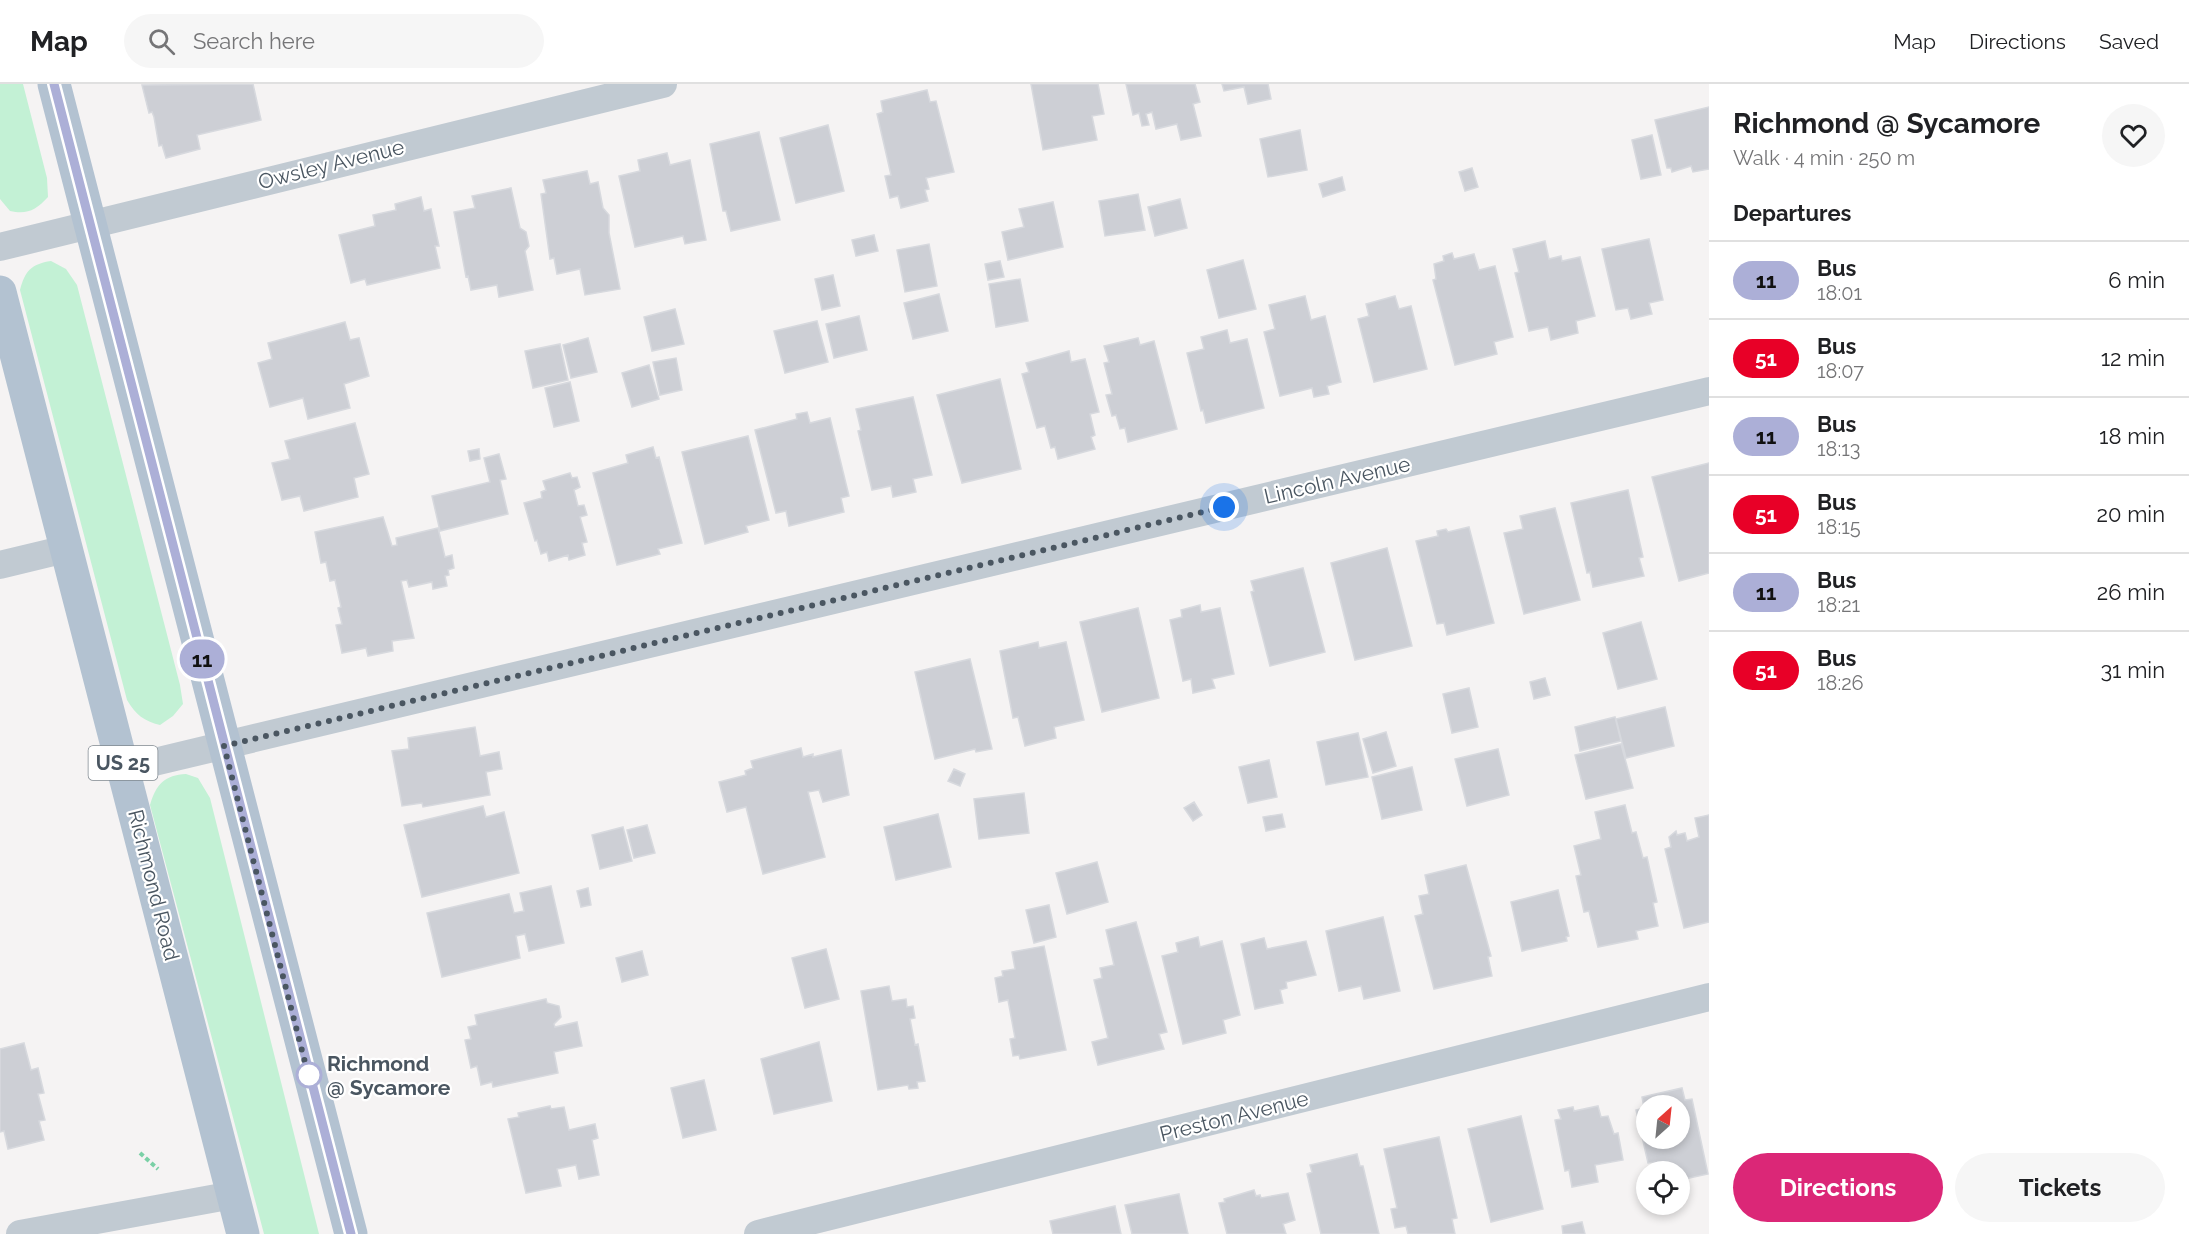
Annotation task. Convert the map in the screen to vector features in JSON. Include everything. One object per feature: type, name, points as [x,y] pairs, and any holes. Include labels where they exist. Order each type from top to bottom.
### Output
[{"type":"main road","points":[[54,84],[351,1234]]},
{"type":"main road","name":"Richmond Road","points":[[0,292],[125,769],[243,1234]]},
{"type":"street","name":"Owsley Avenue","points":[[0,247],[90,223],[663,84]]},
{"type":"street","name":"Lincoln Avenue","points":[[125,769],[1709,391]]},
{"type":"street","points":[[0,565],[66,549]]},
{"type":"street","name":"Preston Avenue","points":[[758,1234],[1709,997]]},
{"type":"street","points":[[20,1234],[233,1195]]},
{"type":"path","points":[[140,1153],[158,1169]]},
{"type":"green space","points":[[0,84],[23,84],[47,178],[48,197],[26,212],[10,211],[0,199]]},
{"type":"green space","points":[[51,261],[66,269],[77,285],[180,685],[183,704],[173,716],[160,725],[141,717],[127,700],[20,290],[24,278],[34,266]]},
{"type":"green space","points":[[186,774],[198,778],[210,798],[319,1234],[264,1234],[150,805],[155,791],[162,782],[172,776]]},
{"type":"building","points":[[253,84],[261,120],[197,135],[200,149],[166,158],[162,145],[159,146],[154,117],[152,112],[149,113],[142,85]]},
{"type":"building","points":[[1031,84],[1098,84],[1104,114],[1092,116],[1097,140],[1043,150]]},
{"type":"building","points":[[1126,84],[1195,84],[1200,102],[1193,104],[1201,136],[1181,140],[1177,124],[1156,129],[1152,112],[1146,114],[1149,125],[1142,126],[1139,113],[1133,115]]},
{"type":"building","points":[[1222,84],[1268,84],[1271,99],[1248,104],[1244,87],[1224,91]]},
{"type":"building","points":[[927,90],[930,102],[936,101],[954,172],[926,178],[929,189],[925,190],[928,201],[901,208],[898,196],[890,198],[885,176],[891,175],[877,114],[883,112],[881,101]]},
{"type":"building","points":[[1709,107],[1709,169],[1693,172],[1691,166],[1672,172],[1671,168],[1667,168],[1655,120]]},
{"type":"building","points":[[828,125],[844,191],[796,203],[780,138]]},
{"type":"building","points":[[1300,130],[1307,170],[1268,177],[1260,139]]},
{"type":"building","points":[[759,132],[780,220],[731,231],[726,211],[723,211],[710,144]]},
{"type":"building","points":[[1652,135],[1661,175],[1641,179],[1632,140]]},
{"type":"building","points":[[667,153],[670,165],[690,160],[706,240],[685,244],[683,236],[635,247],[619,176],[640,171],[638,160]]},
{"type":"building","points":[[1472,168],[1478,187],[1465,191],[1459,172]]},
{"type":"building","points":[[587,171],[590,184],[598,182],[603,208],[609,215],[609,233],[620,289],[585,295],[580,269],[557,274],[554,258],[550,259],[541,194],[546,193],[543,180]]},
{"type":"building","points":[[1342,177],[1345,190],[1323,197],[1319,184]]},
{"type":"building","points":[[511,188],[520,228],[526,232],[529,246],[525,251],[533,290],[499,297],[497,285],[471,290],[468,276],[466,277],[454,212],[475,208],[472,196]]},
{"type":"building","points":[[1138,194],[1145,230],[1105,236],[1099,201]]},
{"type":"building","points":[[421,197],[424,211],[431,209],[439,246],[435,246],[440,268],[367,285],[365,279],[351,283],[339,235],[375,226],[373,215],[396,210],[395,204]]},
{"type":"building","points":[[1180,199],[1187,228],[1155,236],[1148,207]]},
{"type":"building","points":[[1053,202],[1063,247],[1008,260],[1002,232],[1024,227],[1019,209]]},
{"type":"building","points":[[874,235],[878,251],[856,256],[852,240]]},
{"type":"building","points":[[1649,239],[1663,300],[1649,303],[1652,314],[1631,319],[1628,308],[1616,310],[1602,249]]},
{"type":"building","points":[[1545,241],[1549,259],[1561,256],[1562,261],[1580,257],[1595,316],[1576,321],[1578,333],[1551,340],[1548,327],[1529,331],[1515,273],[1519,272],[1513,249]]},
{"type":"building","points":[[929,244],[937,286],[905,292],[897,250]]},
{"type":"building","points":[[1452,253],[1454,259],[1474,254],[1479,270],[1495,266],[1513,337],[1494,342],[1497,354],[1455,365],[1433,280],[1436,279],[1434,264],[1444,261],[1443,256]]},
{"type":"building","points":[[1243,260],[1256,309],[1219,318],[1207,270]]},
{"type":"building","points":[[1000,261],[1004,277],[988,280],[985,264]]},
{"type":"building","points":[[833,275],[840,306],[822,310],[815,279]]},
{"type":"building","points":[[1020,279],[1028,321],[996,327],[989,284]]},
{"type":"building","points":[[939,294],[948,331],[913,339],[904,303]]},
{"type":"building","points":[[1305,296],[1311,320],[1325,316],[1341,382],[1327,386],[1329,394],[1314,397],[1312,388],[1280,396],[1264,332],[1275,329],[1269,305]]},
{"type":"building","points":[[1395,296],[1399,309],[1411,306],[1427,369],[1374,382],[1358,319],[1369,316],[1366,304]]},
{"type":"building","points":[[675,309],[684,344],[652,351],[644,317]]},
{"type":"building","points":[[859,316],[867,350],[834,358],[826,324]]},
{"type":"building","points":[[817,321],[828,362],[785,373],[774,331]]},
{"type":"building","points":[[345,322],[350,340],[359,338],[369,376],[344,384],[350,408],[308,419],[303,398],[270,407],[258,363],[272,359],[268,343]]},
{"type":"building","points":[[1227,330],[1230,343],[1247,339],[1264,408],[1206,423],[1187,353],[1204,349],[1201,337]]},
{"type":"building","points":[[588,338],[597,372],[571,378],[563,345]]},
{"type":"building","points":[[1138,338],[1140,345],[1154,341],[1177,429],[1128,442],[1125,428],[1120,429],[1116,415],[1112,416],[1106,395],[1112,394],[1104,363],[1109,362],[1104,346]]},
{"type":"building","points":[[560,344],[568,380],[533,388],[525,351]]},
{"type":"building","points":[[1069,351],[1071,362],[1085,359],[1099,412],[1090,414],[1095,435],[1091,437],[1095,449],[1058,459],[1055,447],[1051,448],[1045,426],[1037,428],[1022,374],[1029,372],[1026,363]]},
{"type":"building","points":[[676,358],[682,390],[660,395],[653,362]]},
{"type":"building","points":[[649,365],[659,399],[632,407],[622,373]]},
{"type":"building","points":[[1000,379],[1021,469],[962,483],[937,395]]},
{"type":"building","points":[[570,382],[579,421],[554,427],[545,388]]},
{"type":"building","points":[[913,397],[932,475],[913,479],[916,492],[893,497],[891,486],[872,490],[858,431],[861,430],[856,409]]},
{"type":"building","points":[[807,412],[810,423],[830,418],[849,496],[841,498],[844,512],[789,526],[786,511],[776,513],[755,430],[797,419],[796,414]]},
{"type":"building","points":[[355,423],[369,474],[354,478],[358,497],[304,511],[300,496],[282,500],[272,463],[290,459],[285,441]]},
{"type":"building","points":[[748,436],[769,520],[746,526],[748,532],[705,544],[682,452]]},
{"type":"building","points":[[653,447],[656,458],[659,457],[682,543],[658,549],[660,554],[617,565],[593,473],[628,463],[626,455]]},
{"type":"building","points":[[479,449],[480,459],[470,461],[468,451]]},
{"type":"building","points":[[499,454],[506,479],[500,480],[508,514],[440,531],[432,496],[490,482],[484,458]]},
{"type":"building","points":[[1709,463],[1709,573],[1679,581],[1652,477]]},
{"type":"building","points":[[570,473],[572,478],[577,477],[580,487],[574,490],[578,506],[584,505],[587,515],[580,517],[587,542],[582,543],[585,555],[569,560],[568,555],[549,561],[547,552],[541,554],[537,540],[535,541],[524,503],[542,498],[541,492],[546,490],[543,481]]},
{"type":"building","points":[[1628,490],[1643,557],[1639,558],[1644,576],[1593,587],[1590,572],[1587,573],[1571,503]]},
{"type":"building","points":[[1555,508],[1580,600],[1524,614],[1504,533],[1523,529],[1520,516]]},
{"type":"building","points":[[383,517],[392,546],[397,545],[396,538],[438,528],[445,557],[452,555],[454,568],[448,570],[449,575],[445,576],[447,586],[433,589],[432,582],[409,587],[407,580],[401,581],[414,638],[392,641],[393,651],[368,656],[366,648],[342,653],[336,625],[342,624],[338,608],[341,607],[335,580],[330,581],[326,562],[321,563],[315,532]]},
{"type":"building","points":[[1469,527],[1494,623],[1447,635],[1444,623],[1437,624],[1416,541],[1438,536],[1437,531],[1446,529],[1448,532]]},
{"type":"building","points":[[1387,548],[1412,646],[1355,660],[1331,563]]},
{"type":"building","points":[[1303,568],[1325,652],[1270,666],[1251,592],[1254,591],[1251,581]]},
{"type":"building","points":[[1200,605],[1201,612],[1220,608],[1234,674],[1212,679],[1215,688],[1193,693],[1191,679],[1183,681],[1170,620],[1182,617],[1181,610]]},
{"type":"building","points":[[1138,608],[1159,698],[1102,712],[1080,622]]},
{"type":"building","points":[[1641,622],[1657,679],[1618,689],[1603,633]]},
{"type":"building","points":[[1038,642],[1039,648],[1066,642],[1084,720],[1054,727],[1056,738],[1025,746],[1018,717],[1013,718],[1000,651]]},
{"type":"building","points":[[970,659],[992,749],[976,752],[975,749],[935,759],[915,672]]},
{"type":"building","points":[[1545,678],[1550,695],[1534,699],[1530,682]]},
{"type":"building","points":[[1469,688],[1478,727],[1452,733],[1443,694]]},
{"type":"building","points":[[1665,707],[1674,746],[1626,758],[1616,719]]},
{"type":"building","points":[[1615,717],[1621,741],[1580,751],[1575,727]]},
{"type":"building","points":[[475,727],[480,756],[499,752],[502,769],[486,772],[490,795],[423,807],[422,803],[402,806],[392,751],[409,749],[408,738]]},
{"type":"building","points":[[1386,732],[1396,766],[1373,773],[1363,739]]},
{"type":"building","points":[[1358,733],[1368,777],[1326,785],[1317,742]]},
{"type":"building","points":[[1621,744],[1633,788],[1586,799],[1575,755]]},
{"type":"building","points":[[801,748],[803,757],[813,754],[813,757],[841,750],[849,795],[823,802],[819,790],[808,792],[825,857],[763,874],[746,807],[727,812],[719,782],[746,775],[745,771],[753,768],[751,761]]},
{"type":"building","points":[[1498,749],[1509,795],[1467,806],[1455,759]]},
{"type":"building","points":[[1269,760],[1277,797],[1248,803],[1239,767]]},
{"type":"building","points":[[1412,767],[1422,810],[1382,819],[1372,777]]},
{"type":"building","points":[[954,769],[965,774],[960,786],[948,781]]},
{"type":"building","points":[[1024,793],[1029,833],[979,839],[974,799]]},
{"type":"building","points":[[1194,802],[1202,815],[1193,821],[1184,808]]},
{"type":"building","points":[[1625,805],[1632,833],[1636,832],[1643,858],[1647,857],[1657,902],[1653,903],[1658,926],[1636,931],[1638,939],[1598,947],[1589,911],[1584,912],[1576,876],[1581,875],[1574,846],[1601,839],[1595,812]]},
{"type":"building","points":[[483,806],[486,817],[504,812],[519,873],[422,897],[404,825]]},
{"type":"building","points":[[938,814],[951,867],[896,880],[884,827]]},
{"type":"building","points":[[1282,814],[1285,827],[1266,831],[1263,817]]},
{"type":"building","points":[[1709,815],[1709,922],[1684,928],[1665,849],[1671,847],[1669,837],[1676,831],[1677,835],[1685,833],[1687,841],[1699,837],[1695,818]]},
{"type":"building","points":[[647,825],[655,853],[634,858],[627,830]]},
{"type":"building","points":[[623,827],[632,861],[600,869],[592,835]]},
{"type":"building","points":[[1097,862],[1108,902],[1067,914],[1056,873]]},
{"type":"building","points":[[1466,865],[1491,956],[1488,957],[1492,976],[1434,989],[1415,916],[1423,914],[1419,896],[1429,894],[1425,875]]},
{"type":"building","points":[[551,886],[564,943],[529,951],[525,934],[516,936],[520,958],[442,977],[427,913],[509,894],[514,913],[524,911],[520,893]]},
{"type":"building","points":[[588,888],[591,905],[581,907],[577,891]]},
{"type":"building","points":[[1558,890],[1569,936],[1566,937],[1567,941],[1522,951],[1511,902]]},
{"type":"building","points":[[1049,905],[1056,937],[1034,943],[1026,910]]},
{"type":"building","points":[[1383,917],[1400,991],[1364,999],[1361,986],[1339,991],[1326,931]]},
{"type":"building","points":[[1136,922],[1167,1032],[1159,1034],[1164,1049],[1098,1065],[1092,1042],[1108,1038],[1094,980],[1102,978],[1100,968],[1114,965],[1106,930]]},
{"type":"building","points":[[1198,937],[1200,947],[1222,941],[1240,1015],[1223,1020],[1226,1033],[1183,1044],[1162,956],[1178,952],[1176,943]]},
{"type":"building","points":[[1264,938],[1267,949],[1306,941],[1316,975],[1286,982],[1287,988],[1280,990],[1283,1003],[1255,1009],[1241,944]]},
{"type":"building","points":[[1044,946],[1066,1050],[1020,1059],[1019,1055],[1013,1056],[1010,1039],[1015,1038],[1008,1000],[999,1002],[995,978],[1003,976],[1002,971],[1015,969],[1012,952]]},
{"type":"building","points":[[826,949],[839,999],[805,1008],[792,958]]},
{"type":"building","points":[[642,951],[648,975],[622,982],[616,958]]},
{"type":"building","points":[[889,986],[892,1001],[906,999],[907,1007],[913,1006],[915,1018],[910,1019],[915,1045],[918,1044],[925,1081],[917,1082],[918,1088],[909,1089],[908,1085],[878,1090],[861,991]]},
{"type":"building","points":[[546,999],[547,1003],[559,1006],[561,1017],[554,1024],[555,1027],[577,1022],[582,1046],[554,1052],[558,1073],[493,1087],[492,1082],[481,1085],[477,1066],[471,1068],[465,1040],[471,1039],[468,1027],[477,1025],[475,1015]]},
{"type":"building","points":[[819,1042],[832,1101],[774,1114],[761,1059]]},
{"type":"building","points":[[24,1043],[31,1070],[38,1068],[44,1093],[38,1094],[45,1120],[39,1121],[44,1140],[8,1149],[4,1131],[0,1132],[0,1049]]},
{"type":"building","points":[[704,1080],[716,1130],[683,1138],[671,1088]]},
{"type":"building","points":[[1682,1088],[1684,1095],[1651,1095]]},
{"type":"building","points":[[1690,1099],[1692,1099],[1708,1174],[1690,1178],[1690,1161],[1648,1161],[1645,1149],[1690,1149]]},
{"type":"building","points":[[550,1106],[551,1109],[564,1107],[569,1130],[595,1124],[598,1138],[592,1140],[599,1175],[579,1179],[576,1165],[557,1169],[561,1186],[526,1193],[508,1119],[519,1117],[518,1113]]},
{"type":"building","points":[[1598,1106],[1601,1117],[1608,1116],[1614,1134],[1618,1133],[1623,1160],[1595,1165],[1598,1182],[1572,1187],[1569,1170],[1565,1171],[1555,1120],[1561,1119],[1558,1110],[1573,1107],[1574,1111]]},
{"type":"building","points":[[1521,1116],[1543,1209],[1491,1222],[1468,1129]]},
{"type":"building","points":[[1439,1137],[1457,1218],[1452,1219],[1455,1234],[1408,1234],[1406,1226],[1395,1228],[1391,1209],[1397,1208],[1384,1149]]},
{"type":"building","points":[[1357,1154],[1360,1166],[1363,1166],[1379,1234],[1321,1234],[1307,1174],[1312,1172],[1310,1165]]},
{"type":"building","points":[[1254,1190],[1256,1196],[1260,1195],[1261,1198],[1288,1193],[1295,1220],[1283,1224],[1286,1234],[1227,1234],[1219,1203],[1225,1202],[1224,1199]]},
{"type":"building","points":[[1179,1194],[1188,1234],[1132,1234],[1125,1205]]},
{"type":"building","points":[[1115,1206],[1121,1234],[1053,1234],[1050,1221]]},
{"type":"building","points":[[1582,1222],[1585,1234],[1563,1234],[1562,1226]]},
{"type":"bus line","name":"11","points":[[54,84],[351,1234]]},
{"type":"place","name":"Richmond @ Sycamore","points":[[309,1075]]},
{"type":"route","points":[[309,1075],[309,1078],[224,746],[1224,507]]}]
